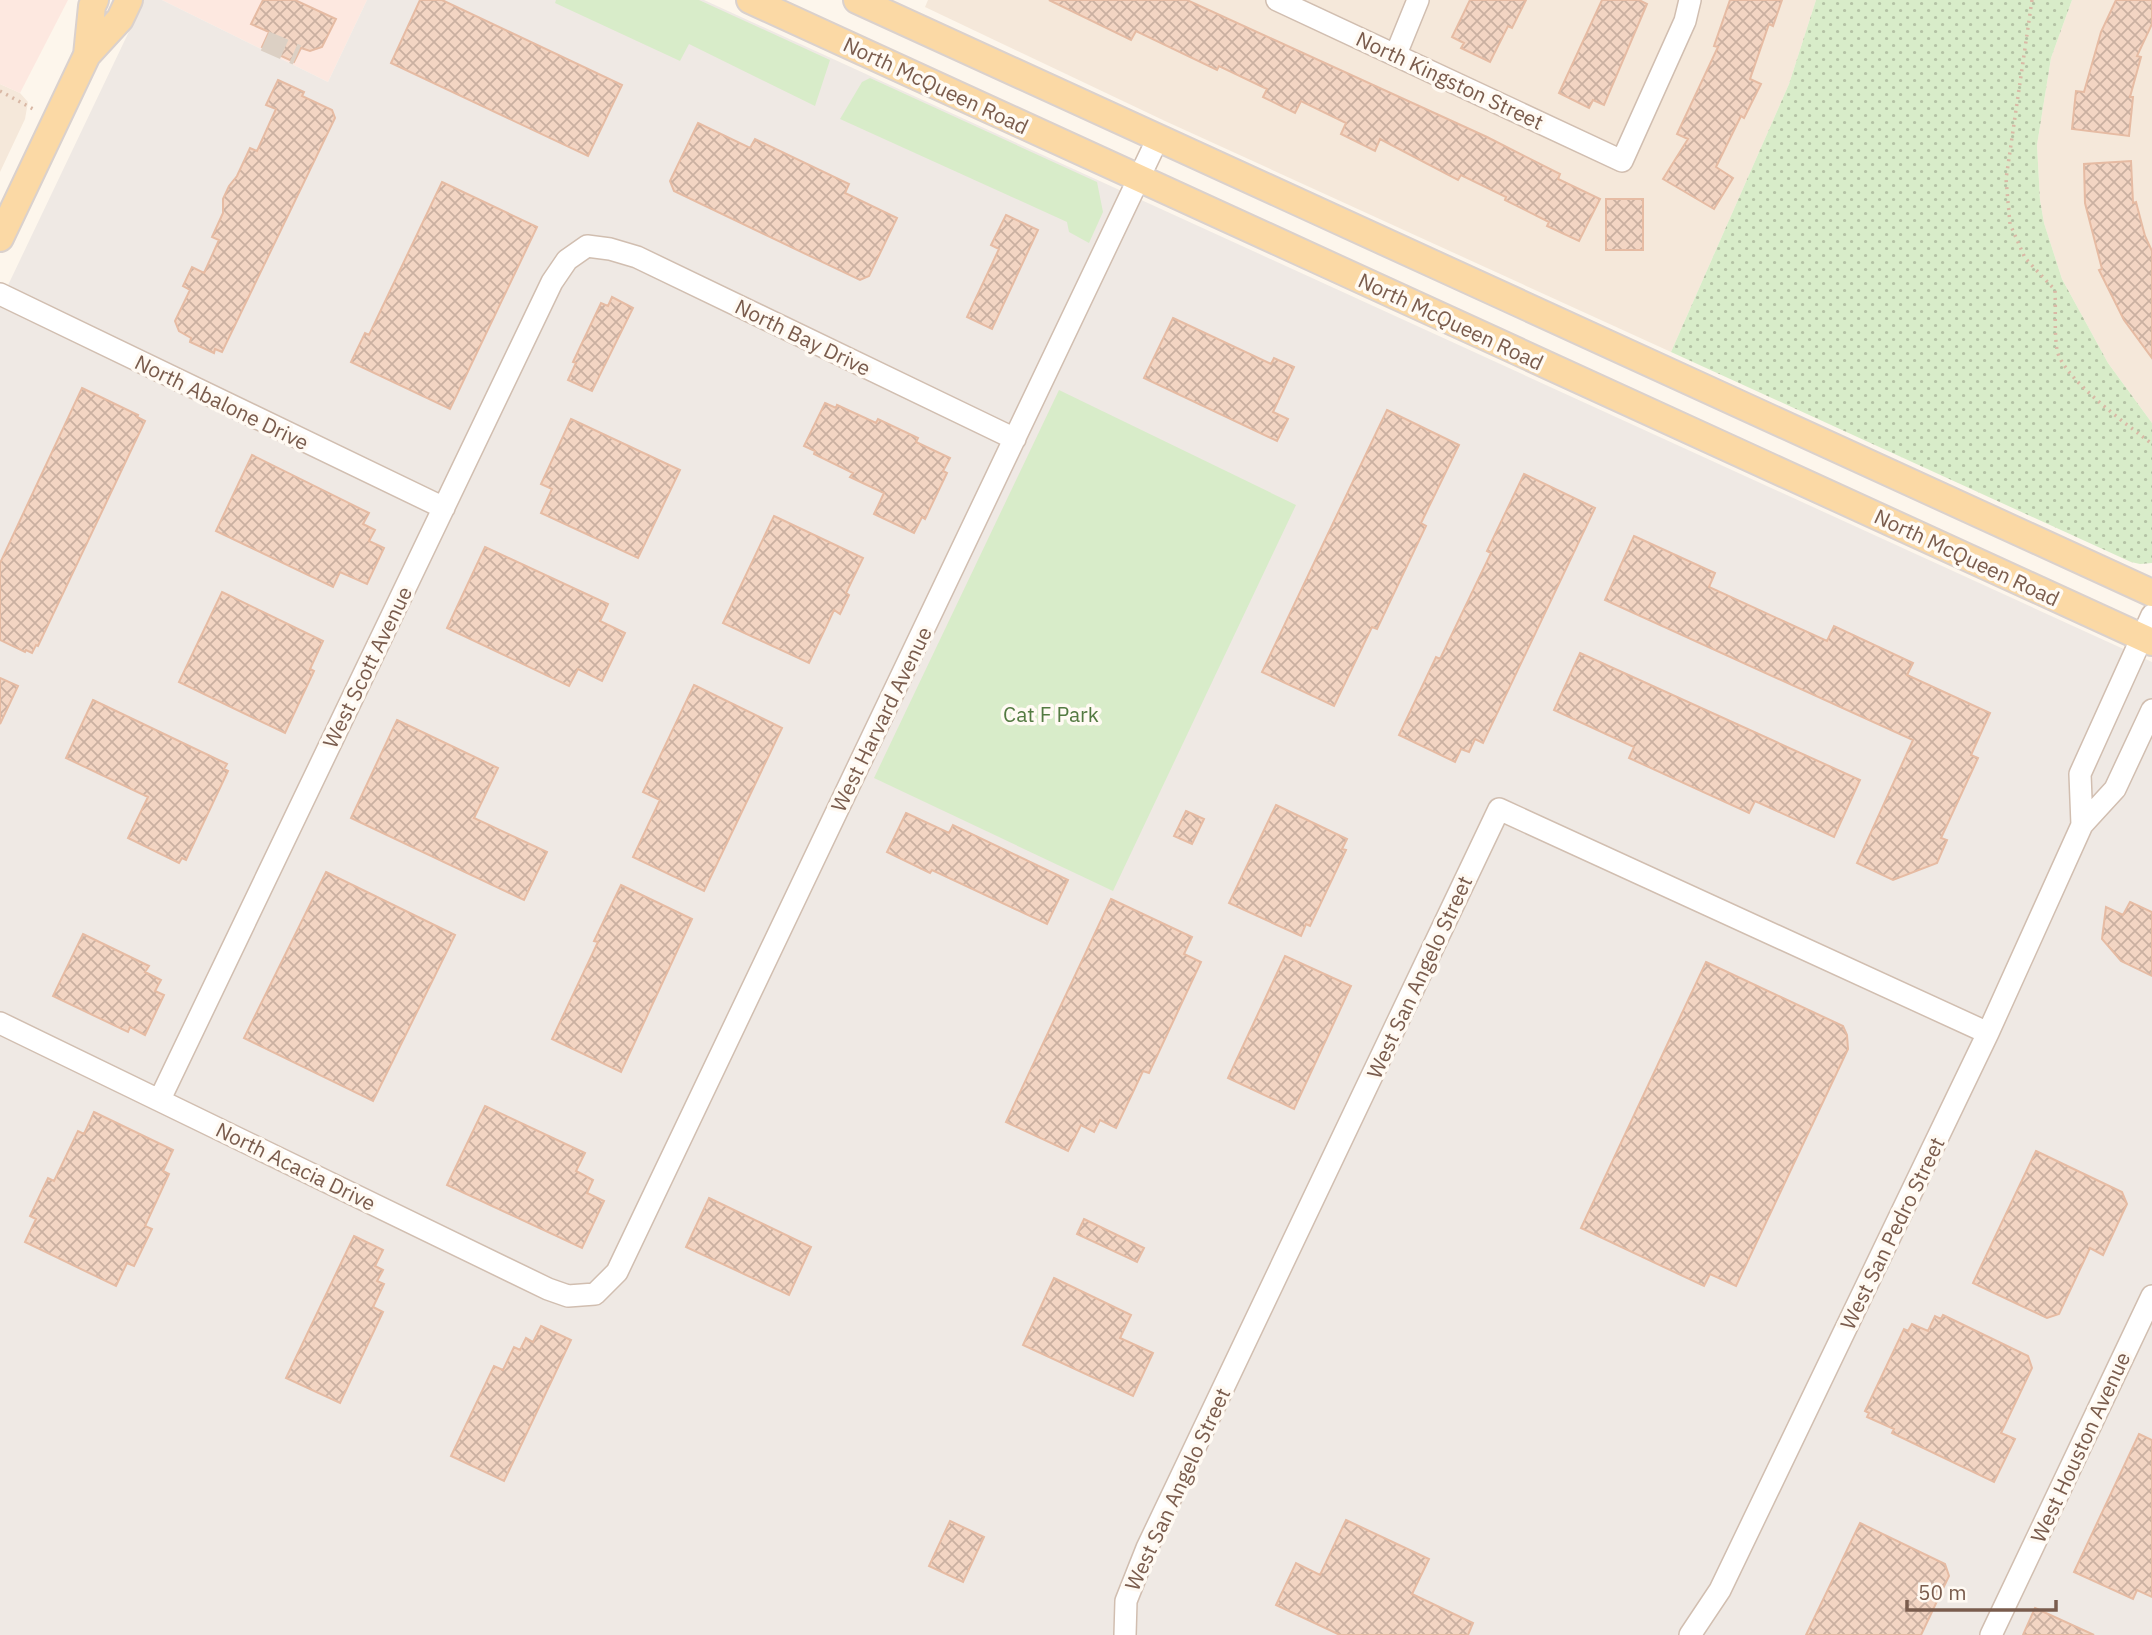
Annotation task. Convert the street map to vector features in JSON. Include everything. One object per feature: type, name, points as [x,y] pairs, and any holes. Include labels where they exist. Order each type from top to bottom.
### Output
[{"type":"main road","points":[[87,55],[92,6],[95,0]]},
{"type":"main road","points":[[0,238],[87,55],[120,19],[129,0]]},
{"type":"main road","name":"North McQueen Road","points":[[752,0],[1139,178],[2148,632]]},
{"type":"main road","name":"North McQueen Road","points":[[857,0],[2152,593]]},
{"type":"street","name":"North Kingston Street","points":[[1277,0],[1622,161],[1685,21],[1690,0]]},
{"type":"street","points":[[1396,54],[1418,0]]},
{"type":"street","name":"West Harvard Avenue","points":[[595,1294],[615,1275],[1158,138]]},
{"type":"street","name":"North Bay Drive","points":[[587,246],[637,257],[1015,439]]},
{"type":"street","name":"West Scott Avenue","points":[[160,1099],[552,282],[567,260],[587,246]]},
{"type":"street","name":"North Abalone Drive","points":[[0,294],[444,508]]},
{"type":"street","name":"West San Pedro Street","points":[[2082,825],[2080,774],[2148,632]]},
{"type":"street","name":"West San Pedro Street","points":[[1690,1635],[1720,1590],[1988,1033],[2082,825],[2115,789],[2152,710]]},
{"type":"street","name":"West San Angelo Street","points":[[1125,1635],[1126,1601],[1147,1548],[1499,809],[1988,1033]]},
{"type":"street","name":"North Acacia Drive","points":[[0,1023],[548,1289],[568,1296],[595,1294]]},
{"type":"street","name":"West Houston Avenue","points":[[1991,1635],[2152,1296]]},
{"type":"path","points":[[2032,0],[2007,179],[2010,224],[2025,258],[2055,290],[2057,352],[2072,376],[2152,444]]},
{"type":"path","points":[[0,91],[56,120]]},
{"type":"shaded area","points":[[0,0],[68,0],[20,93],[0,84]]},
{"type":"shaded area","points":[[144,0],[162,0],[328,82],[367,0],[704,0],[2152,662],[2152,1635],[0,1635],[0,302]]},
{"type":"shaded area","points":[[162,0],[367,0],[328,82]]},
{"type":"shaded area","points":[[928,0],[1816,0],[1789,84],[1671,352],[1165,121],[925,7]]},
{"type":"shaded area","points":[[2072,0],[2152,0],[2152,423],[2108,363],[2062,279],[2044,223],[2037,145],[2051,58]]},
{"type":"shaded area","points":[[0,84],[20,93],[28,102],[25,119],[0,172]]},
{"type":"green space","points":[[556,0],[699,0],[830,60],[815,106],[689,44],[680,61],[555,3]]},
{"type":"green space","points":[[1816,0],[2072,0],[2051,58],[2037,145],[2040,200],[2044,223],[2062,279],[2108,363],[2152,423],[2152,563],[2131,562],[1671,352],[1789,84]]},
{"type":"green space","points":[[870,78],[1097,182],[1103,212],[1089,243],[1069,232],[1067,222],[840,119],[862,82]]},
{"type":"green space","name":"Cat F Park","points":[[1059,390],[1296,505],[1113,891],[874,778]]},
{"type":"building","points":[[263,0],[295,0],[336,19],[322,47],[310,51],[301,48],[294,62],[262,47],[269,32],[251,24]]},
{"type":"building","points":[[420,0],[442,0],[622,85],[588,156],[391,63]]},
{"type":"building","points":[[1049,0],[1187,0],[1487,137],[1560,174],[1558,179],[1600,199],[1579,241],[1547,226],[1549,222],[1505,200],[1506,197],[1461,175],[1458,180],[1380,139],[1375,151],[1341,134],[1346,123],[1301,101],[1295,113],[1263,97],[1267,89],[1219,66],[1217,70],[1136,31],[1131,40]]},
{"type":"building","points":[[1470,0],[1526,0],[1512,28],[1508,26],[1490,62],[1461,48],[1464,43],[1452,37]]},
{"type":"building","points":[[1602,0],[1639,0],[1647,4],[1604,105],[1593,100],[1589,108],[1559,93]]},
{"type":"building","points":[[1730,0],[1782,0],[1773,26],[1769,24],[1750,79],[1761,84],[1744,118],[1741,116],[1716,167],[1733,178],[1714,209],[1663,179],[1688,139],[1677,134],[1718,47],[1714,46]]},
{"type":"building","points":[[2116,0],[2152,0],[2152,24],[2137,56],[2141,57],[2130,97],[2133,97],[2129,136],[2072,129],[2076,91],[2084,92],[2101,32]]},
{"type":"building","points":[[278,80],[304,92],[302,96],[332,110],[335,118],[222,352],[215,349],[214,353],[190,342],[191,338],[179,331],[175,321],[190,290],[183,286],[192,267],[204,273],[219,240],[212,237],[223,213],[223,199],[250,148],[257,151],[276,109],[266,105]]},
{"type":"building","points":[[698,123],[750,148],[755,139],[849,184],[845,193],[897,218],[869,276],[860,280],[674,191],[670,181]]},
{"type":"building","points":[[2131,161],[2133,203],[2136,202],[2152,251],[2152,358],[2124,320],[2099,270],[2102,269],[2085,203],[2084,164]]},
{"type":"building","points":[[442,182],[537,227],[450,409],[351,362],[365,333],[369,335]]},
{"type":"building","points":[[1606,199],[1643,199],[1643,250],[1606,250]]},
{"type":"building","points":[[1006,215],[1038,230],[992,329],[967,317],[999,249],[991,245]]},
{"type":"building","points":[[612,297],[633,308],[592,391],[568,380],[576,363],[573,362],[601,303],[608,306]]},
{"type":"building","points":[[1173,318],[1271,364],[1274,358],[1294,367],[1273,412],[1288,419],[1277,441],[1144,378]]},
{"type":"building","points":[[82,388],[145,421],[38,646],[36,645],[32,653],[26,650],[25,652],[0,640],[0,563]]},
{"type":"building","points":[[825,403],[836,408],[837,405],[876,423],[878,419],[918,438],[916,442],[950,458],[943,471],[947,473],[925,519],[922,517],[914,533],[874,514],[884,493],[850,477],[853,473],[814,454],[815,451],[804,446]]},
{"type":"building","points":[[1387,410],[1459,445],[1421,523],[1426,526],[1377,629],[1372,627],[1334,706],[1262,672]]},
{"type":"building","points":[[571,419],[680,470],[638,558],[541,513],[552,489],[541,484]]},
{"type":"building","points":[[252,455],[369,513],[363,524],[375,530],[369,541],[384,548],[367,584],[340,572],[333,587],[216,531]]},
{"type":"building","points":[[1524,474],[1595,508],[1483,743],[1475,739],[1469,752],[1461,749],[1455,762],[1399,735],[1436,657],[1440,659],[1491,553],[1487,551]]},
{"type":"building","points":[[774,516],[863,558],[846,593],[849,595],[840,614],[834,610],[809,663],[723,623]]},
{"type":"building","points":[[1634,536],[1715,573],[1709,587],[1827,641],[1834,626],[1913,663],[1907,675],[1990,713],[1971,755],[1978,758],[1941,838],[1947,840],[1937,863],[1893,880],[1857,863],[1913,740],[1605,600]]},
{"type":"building","points":[[485,547],[608,604],[600,621],[625,633],[602,681],[578,669],[569,686],[447,628]]},
{"type":"building","points":[[222,592],[323,641],[310,669],[314,671],[285,733],[179,682]]},
{"type":"building","points":[[1580,653],[1860,780],[1834,837],[1755,801],[1749,813],[1629,758],[1634,747],[1554,710]]},
{"type":"building","points":[[0,678],[18,686],[0,724]]},
{"type":"building","points":[[694,685],[782,728],[704,891],[633,857],[660,800],[643,792]]},
{"type":"building","points":[[93,700],[227,764],[224,769],[228,771],[186,860],[182,858],[179,863],[128,838],[148,797],[66,758]]},
{"type":"building","points":[[397,720],[498,768],[474,818],[547,852],[524,900],[351,818]]},
{"type":"building","points":[[1276,805],[1347,839],[1342,849],[1346,850],[1310,926],[1306,924],[1301,936],[1229,903]]},
{"type":"building","points":[[1186,811],[1204,819],[1192,844],[1174,836]]},
{"type":"building","points":[[906,813],[949,833],[953,825],[1068,880],[1047,924],[887,852]]},
{"type":"building","points":[[326,872],[455,935],[373,1101],[244,1038]]},
{"type":"building","points":[[621,885],[692,919],[621,1072],[552,1039],[598,942],[594,941]]},
{"type":"building","points":[[1111,899],[1192,937],[1184,954],[1201,962],[1149,1073],[1143,1071],[1116,1128],[1100,1120],[1094,1132],[1081,1125],[1068,1151],[1006,1122]]},
{"type":"building","points":[[2130,902],[2152,912],[2152,976],[2121,961],[2102,939],[2106,907],[2123,915]]},
{"type":"building","points":[[83,934],[149,966],[145,972],[161,980],[155,991],[164,995],[145,1035],[130,1027],[128,1032],[53,996]]},
{"type":"building","points":[[1285,956],[1351,986],[1294,1109],[1228,1078]]},
{"type":"building","points":[[1706,962],[1843,1026],[1847,1035],[1848,1049],[1736,1286],[1710,1274],[1704,1286],[1581,1228]]},
{"type":"building","points":[[485,1106],[585,1153],[576,1171],[593,1180],[587,1193],[604,1201],[582,1248],[447,1185]]},
{"type":"building","points":[[94,1112],[173,1150],[163,1171],[169,1174],[145,1226],[152,1229],[134,1266],[127,1263],[116,1286],[25,1242],[36,1219],[30,1216],[48,1178],[54,1181],[78,1131],[84,1134]]},
{"type":"building","points":[[2036,1151],[2122,1192],[2127,1204],[2103,1255],[2090,1248],[2059,1314],[2047,1318],[1973,1283]]},
{"type":"building","points":[[709,1198],[811,1247],[789,1295],[686,1247]]},
{"type":"building","points":[[1084,1219],[1144,1248],[1137,1262],[1077,1234]]},
{"type":"building","points":[[354,1236],[383,1250],[375,1266],[383,1270],[377,1281],[384,1284],[373,1307],[383,1312],[340,1403],[286,1378]]},
{"type":"building","points":[[1054,1278],[1131,1315],[1120,1338],[1153,1353],[1133,1396],[1023,1345]]},
{"type":"building","points":[[1943,1315],[2028,1356],[2032,1368],[2001,1433],[2015,1439],[1994,1482],[1892,1433],[1894,1429],[1867,1417],[1869,1413],[1865,1411],[1904,1329],[1908,1331],[1912,1324],[1928,1331],[1935,1316],[1941,1319]]},
{"type":"building","points":[[541,1326],[571,1340],[504,1481],[451,1456],[494,1366],[503,1370],[514,1347],[520,1350],[526,1338],[533,1342]]},
{"type":"building","points":[[2139,1434],[2152,1440],[2152,1597],[2137,1590],[2133,1599],[2074,1572]]},
{"type":"building","points":[[1346,1520],[1429,1559],[1412,1594],[1473,1623],[1468,1635],[1340,1635],[1276,1605],[1296,1563],[1320,1575]]},
{"type":"building","points":[[950,1521],[984,1537],[963,1582],[929,1566]]},
{"type":"building","points":[[1860,1523],[1945,1564],[1949,1576],[1921,1635],[1806,1635]]},
{"type":"building","points":[[2035,1608],[2094,1635],[2023,1635]]},
{"type":"tunnel","points":[[265,41],[297,55]]}]
